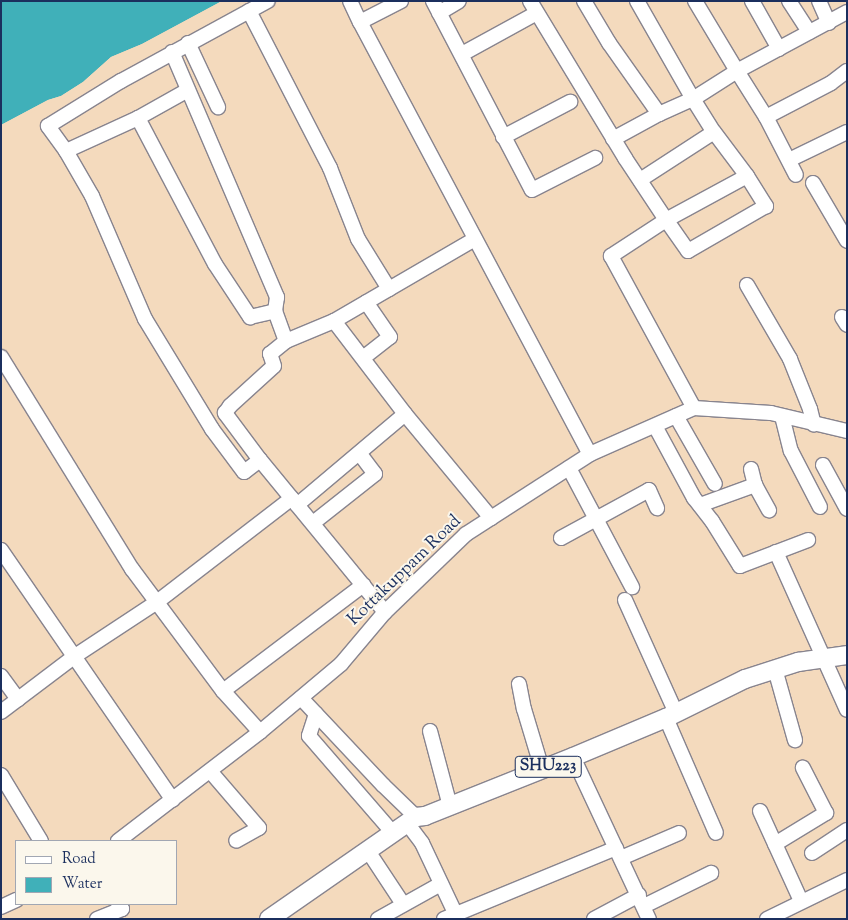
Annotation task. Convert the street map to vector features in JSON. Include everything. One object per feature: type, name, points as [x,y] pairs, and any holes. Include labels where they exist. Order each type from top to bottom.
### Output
[{"type":"main road","name":"SHU223","points":[[269,919],[406,824],[573,757],[671,715],[745,679],[798,662],[847,655]]},
{"type":"street","points":[[260,460],[244,472],[212,429],[145,319],[92,196],[66,150],[48,126],[172,52],[268,1]]},
{"type":"street","points":[[350,1],[590,454]]},
{"type":"street","points":[[360,22],[401,1]]},
{"type":"street","points":[[459,1],[436,7],[532,190],[595,158]]},
{"type":"street","points":[[584,1],[609,43],[659,114]]},
{"type":"street","points":[[462,54],[533,7],[613,139],[688,251],[766,206],[692,99],[637,1]]},
{"type":"street","points":[[695,1],[766,116],[796,175]]},
{"type":"street","points":[[752,1],[779,49]]},
{"type":"street","points":[[789,1],[809,32]]},
{"type":"street","points":[[819,1],[828,23]]},
{"type":"street","points":[[249,11],[330,168],[358,239],[389,289]]},
{"type":"street","points":[[613,139],[659,114],[692,99],[737,71],[847,12]]},
{"type":"street","points":[[188,43],[218,107]]},
{"type":"street","points":[[172,52],[277,297],[275,311],[286,341]]},
{"type":"street","points":[[766,116],[831,83],[847,71]]},
{"type":"street","points":[[66,150],[138,118],[188,90]]},
{"type":"street","points":[[503,137],[570,102]]},
{"type":"street","points":[[138,118],[215,264],[250,317],[275,311]]},
{"type":"street","points":[[640,180],[714,132]]},
{"type":"street","points":[[789,160],[847,132]]},
{"type":"street","points":[[694,408],[610,256],[666,220],[747,176]]},
{"type":"street","points":[[813,183],[847,240]]},
{"type":"street","points":[[385,612],[260,460],[225,414],[230,406],[274,366],[270,354],[286,341],[334,321],[475,239]]},
{"type":"street","points":[[747,285],[790,359],[810,409],[814,425]]},
{"type":"street","points":[[363,358],[390,337],[366,302]]},
{"type":"street","points":[[334,321],[405,414],[491,518]]},
{"type":"street","points":[[1,357],[132,568],[222,691],[260,732]]},
{"type":"street","name":"Kottakuppam Road","points":[[119,840],[260,732],[341,664],[385,612],[466,534],[590,454],[694,408],[782,416],[814,425],[847,431]]},
{"type":"street","points":[[1,712],[75,656],[157,602],[295,502],[359,453],[405,414]]},
{"type":"street","points":[[676,416],[715,484]]},
{"type":"street","points":[[782,416],[791,451],[820,506]]},
{"type":"street","points":[[655,426],[700,506],[712,521],[740,566],[808,540]]},
{"type":"street","points":[[313,523],[375,474],[359,453]]},
{"type":"street","points":[[823,465],[847,510]]},
{"type":"street","points":[[569,468],[632,587]]},
{"type":"street","points":[[751,469],[755,485],[769,510]]},
{"type":"street","points":[[700,506],[755,485]]},
{"type":"street","points":[[561,538],[649,490],[657,508]]},
{"type":"street","points":[[1,550],[172,800]]},
{"type":"street","points":[[776,552],[847,710]]},
{"type":"street","points":[[222,691],[364,585]]},
{"type":"street","points":[[625,600],[716,833]]},
{"type":"street","points":[[775,669],[795,740]]},
{"type":"street","points":[[1,676],[18,699]]},
{"type":"street","points":[[519,684],[524,709],[542,769]]},
{"type":"street","points":[[301,698],[383,785],[406,824]]},
{"type":"street","points":[[316,714],[309,736],[406,824],[422,843],[442,884],[452,917],[619,853],[679,833]]},
{"type":"street","points":[[430,731],[450,806]]},
{"type":"street","points":[[573,757],[644,907]]},
{"type":"street","points":[[775,844],[826,812],[803,768]]},
{"type":"street","points":[[210,771],[259,828],[236,841]]},
{"type":"street","points":[[1,775],[40,840]]},
{"type":"street","points":[[760,812],[801,901]]},
{"type":"street","points":[[812,854],[847,830]]},
{"type":"street","points":[[368,851],[403,904]]},
{"type":"street","points":[[594,919],[644,907],[712,873]]},
{"type":"street","points":[[767,919],[847,880]]},
{"type":"street","points":[[378,919],[442,884]]},
{"type":"street","points":[[1,907],[15,900]]},
{"type":"street","points":[[97,919],[122,909],[119,905]]},
{"type":"water","points":[[1,1],[222,1],[142,44],[111,57],[83,82],[61,96],[48,100],[1,125]]},
{"type":"pier","points":[[225,1],[143,47],[112,59],[84,84],[63,98],[49,103],[1,128],[1,125],[48,100],[61,96],[83,82],[111,57],[142,44]]}]
